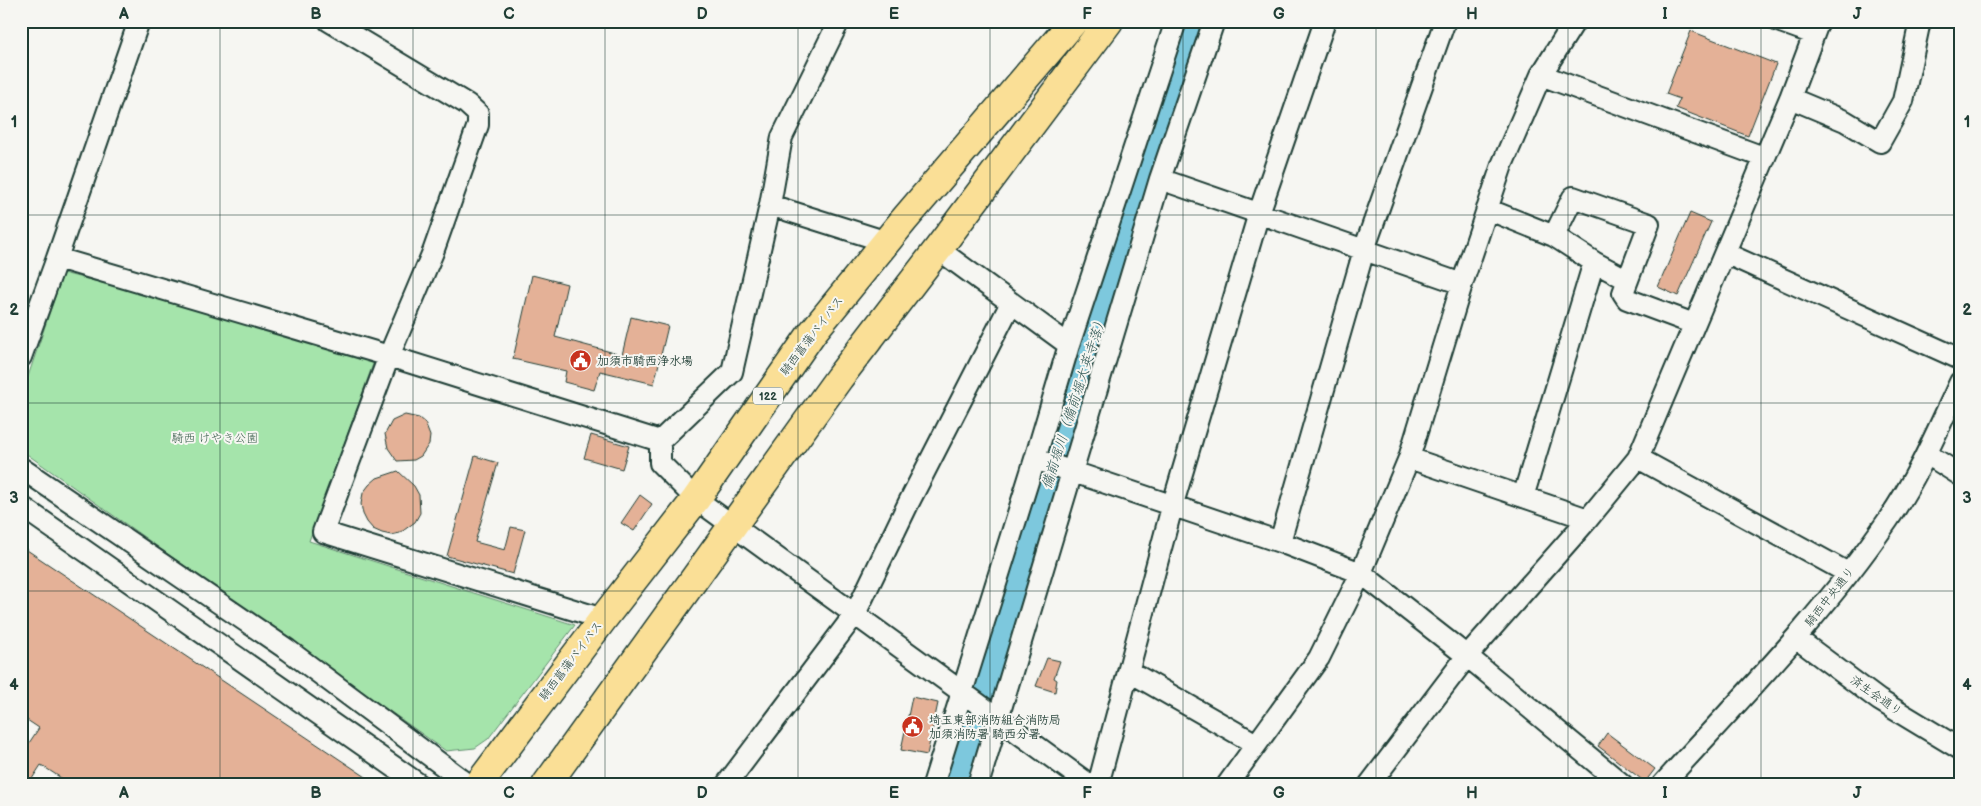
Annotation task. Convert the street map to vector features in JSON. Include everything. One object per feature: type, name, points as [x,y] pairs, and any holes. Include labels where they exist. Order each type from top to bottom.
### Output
[{"type":"highway","name":"騎西菖蒲バイパス","points":[[478,785],[602,619],[696,500],[812,333],[886,242],[1074,21]]},
{"type":"highway","points":[[546,785],[839,378],[1109,21]]},
{"type":"street","points":[[21,357],[138,21]]},
{"type":"street","points":[[329,21],[467,104],[478,114],[478,125],[433,252],[389,356],[323,532],[602,619]]},
{"type":"street","points":[[839,21],[782,137],[770,205],[732,372],[660,441],[660,463],[696,500],[1090,785]]},
{"type":"street","points":[[932,785],[960,692],[1037,460],[1069,345],[1176,21]]},
{"type":"street","points":[[978,785],[994,716],[1068,470],[1160,179],[1214,21]]},
{"type":"street","points":[[1098,785],[1172,507],[1259,213],[1325,21]]},
{"type":"street","points":[[1280,542],[1364,250],[1445,21]]},
{"type":"street","points":[[1226,785],[1319,658],[1361,572],[1409,458],[1462,284],[1502,165],[1540,75],[1575,21]]},
{"type":"street","points":[[1369,785],[1467,656],[1588,519],[1638,458],[1763,157],[1790,98],[1817,28],[1778,21]]},
{"type":"street","points":[[1790,98],[1845,120],[1880,142],[1903,101],[1920,21]]},
{"type":"street","points":[[1540,75],[1763,157]]},
{"type":"street","points":[[1160,179],[1462,284]]},
{"type":"street","points":[[1554,236],[1573,197],[1649,224],[1623,293],[1627,299],[1694,324]]},
{"type":"street","points":[[770,205],[886,242]]},
{"type":"street","points":[[1487,209],[1554,236],[1594,262],[1628,280]]},
{"type":"street","points":[[938,249],[1069,345]]},
{"type":"street","points":[[1725,252],[1960,359]]},
{"type":"street","points":[[57,258],[389,356],[660,441]]},
{"type":"street","points":[[1523,497],[1594,262]]},
{"type":"street","points":[[726,785],[855,614],[909,502],[1011,303]]},
{"type":"street","name":"騎西中央通り","points":[[1662,785],[1796,638],[1889,519],[1926,454],[1960,382]]},
{"type":"street","points":[[1926,454],[1960,474]]},
{"type":"street","points":[[1409,458],[1588,519]]},
{"type":"street","points":[[1638,458],[1848,573]]},
{"type":"street","points":[[1037,460],[1280,542],[1361,572],[1467,656],[1623,785]]},
{"type":"street","points":[[21,468],[288,650],[468,785]]},
{"type":"street","points":[[21,506],[420,785]]},
{"type":"street","name":"済生会通り","points":[[1796,638],[1880,700],[1960,749]]},
{"type":"street","points":[[1128,673],[1139,677],[1256,744]]},
{"type":"green space","name":"騎西 けやき公園","points":[[63,273],[377,353],[309,541],[575,625],[488,739],[475,748],[446,751],[21,450],[21,397]]},
{"type":"building","points":[[1691,31],[1776,64],[1748,136],[1676,108],[1680,99],[1666,94]]},
{"type":"building","points":[[1690,213],[1711,222],[1678,296],[1658,287]]},
{"type":"building","points":[[532,275],[567,284],[555,337],[622,355],[631,317],[668,326],[654,384],[600,371],[594,390],[564,382],[566,371],[513,359]]},
{"type":"building","points":[[405,415],[419,418],[425,423],[430,436],[429,444],[421,456],[414,460],[397,461],[388,448],[385,434],[392,421]]},
{"type":"building","points":[[591,435],[629,446],[622,469],[584,458]]},
{"type":"building","points":[[475,456],[498,463],[475,542],[505,550],[511,527],[525,530],[513,574],[447,556]]},
{"type":"building","points":[[398,471],[414,486],[419,495],[420,513],[415,522],[400,533],[391,535],[373,529],[363,514],[361,504],[363,493],[369,485],[377,478]]},
{"type":"building","points":[[640,495],[652,504],[634,531],[621,523]]},
{"type":"building","points":[[21,546],[378,785],[72,785],[41,765],[28,785],[21,785],[21,755],[39,728],[21,716]]},
{"type":"building","points":[[1047,658],[1060,661],[1054,678],[1057,680],[1055,692],[1036,686]]},
{"type":"building","points":[[912,697],[938,703],[927,755],[901,750]]},
{"type":"building","points":[[1607,733],[1655,769],[1645,782],[1598,746]]},
{"type":"waterway","name":"備前堀川（備前堀大英寺落）","points":[[956,785],[1009,605],[1137,197],[1196,21]]},
{"type":"place","name":"加須市騎西浄水場","points":[[581,361]]},
{"type":"place","name":"埼玉東部消防組合消防局 加須消防署 騎西分署","points":[[913,727]]}]
